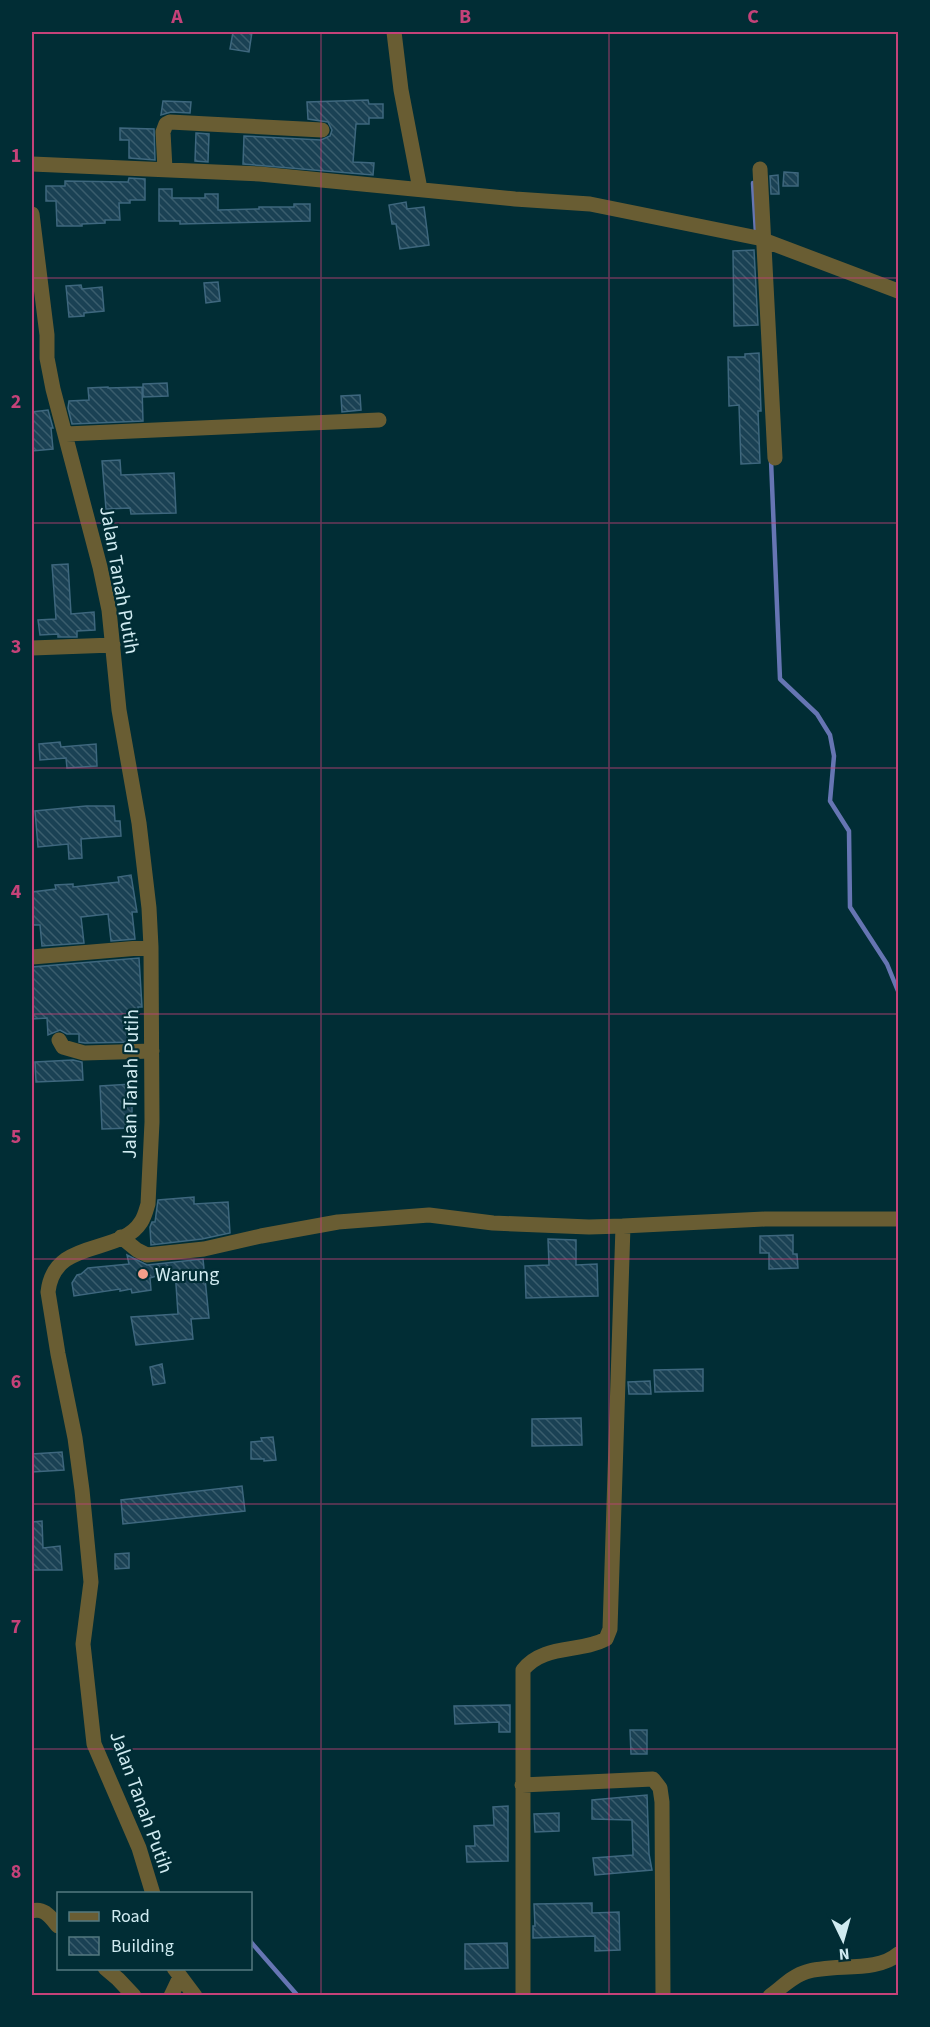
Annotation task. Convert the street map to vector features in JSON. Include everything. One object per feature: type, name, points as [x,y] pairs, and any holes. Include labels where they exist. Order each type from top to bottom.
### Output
[{"type":"street","points":[[394,32],[401,90],[420,189]]},
{"type":"street","points":[[165,169],[163,132],[166,124],[170,122],[322,130]]},
{"type":"street","points":[[32,164],[260,174],[590,204],[755,237],[898,291]]},
{"type":"street","points":[[760,169],[755,237],[775,458]]},
{"type":"street","name":"Jalan Tanah Putih","points":[[32,214],[47,335],[47,358],[53,389],[100,567],[113,645],[119,710],[139,822],[149,908],[152,1051],[148,1204],[136,1228],[121,1238],[81,1251],[56,1267],[49,1281],[48,1292],[75,1438],[82,1490],[91,1582],[83,1644],[94,1744],[139,1848],[153,1892]]},
{"type":"street","points":[[66,434],[379,420]]},
{"type":"street","points":[[32,648],[113,645]]},
{"type":"street","points":[[32,957],[151,947]]},
{"type":"street","points":[[59,1040],[63,1047],[84,1053],[152,1051]]},
{"type":"street","points":[[121,1238],[147,1255],[204,1249],[338,1222],[429,1215],[493,1223],[582,1226],[765,1219],[898,1219]]},
{"type":"street","points":[[523,1995],[523,1670],[535,1658],[567,1649],[595,1645],[606,1639],[610,1629],[623,1226]]},
{"type":"street","points":[[522,1785],[653,1779],[660,1788],[663,1995]]},
{"type":"street","points":[[32,1911],[36,1909],[43,1911],[57,1925]]},
{"type":"street","points":[[770,1995],[804,1972],[877,1964],[894,1958],[898,1954]]},
{"type":"street","points":[[107,1970],[134,1995]]},
{"type":"street","points":[[171,1995],[177,1973]]},
{"type":"street","points":[[177,1973],[195,1995]]},
{"type":"building","points":[[233,32],[252,32],[249,52],[230,49]]},
{"type":"building","points":[[368,100],[369,104],[383,104],[383,118],[369,118],[369,124],[356,124],[353,162],[374,163],[373,175],[243,164],[244,136],[321,140],[330,136],[332,130],[328,122],[308,119],[307,102]]},
{"type":"building","points":[[163,101],[191,102],[190,113],[171,112],[161,115]]},
{"type":"building","points":[[120,128],[154,129],[155,160],[129,158],[129,140],[120,140]]},
{"type":"building","points":[[196,133],[209,134],[208,162],[195,161]]},
{"type":"building","points":[[784,172],[798,173],[798,186],[783,186]]},
{"type":"building","points":[[778,175],[779,194],[771,194],[770,176]]},
{"type":"building","points":[[129,178],[145,179],[145,200],[119,203],[120,220],[105,220],[105,223],[82,224],[82,226],[57,226],[56,201],[46,201],[46,186],[65,186],[65,181],[128,182]]},
{"type":"building","points":[[159,189],[172,189],[172,198],[205,198],[205,194],[218,194],[218,210],[294,207],[294,204],[310,204],[310,221],[180,224],[180,221],[159,221]]},
{"type":"building","points":[[406,202],[407,209],[424,207],[429,245],[400,249],[396,224],[392,224],[389,205]]},
{"type":"building","points":[[754,250],[758,325],[734,326],[733,251]]},
{"type":"building","points":[[218,282],[220,301],[206,303],[204,283]]},
{"type":"building","points":[[81,285],[82,289],[102,287],[104,311],[69,317],[66,286]]},
{"type":"building","points":[[759,353],[760,463],[741,464],[739,405],[729,406],[728,357],[745,357],[745,354]]},
{"type":"building","points":[[167,383],[168,396],[143,397],[143,384]]},
{"type":"building","points":[[142,387],[143,421],[72,424],[68,408],[69,401],[89,400],[88,388]]},
{"type":"building","points":[[360,395],[361,410],[342,412],[341,396]]},
{"type":"building","points":[[48,410],[53,428],[51,428],[53,449],[32,451],[32,412]]},
{"type":"building","points":[[120,460],[121,475],[174,473],[176,513],[131,514],[130,508],[106,509],[102,461]]},
{"type":"building","points":[[68,564],[71,614],[94,612],[95,630],[77,631],[77,637],[58,637],[58,634],[40,635],[38,620],[56,619],[52,565]]},
{"type":"building","points":[[60,742],[61,747],[96,744],[97,766],[67,768],[66,758],[40,760],[39,744]]},
{"type":"building","points":[[114,806],[115,821],[120,821],[121,836],[81,839],[82,858],[69,859],[68,844],[38,847],[35,811]]},
{"type":"building","points":[[131,875],[137,912],[132,912],[135,939],[111,941],[108,914],[81,917],[84,943],[42,946],[40,925],[32,925],[32,892],[56,889],[55,885],[73,884],[73,887],[119,882],[118,877]]},
{"type":"building","points":[[139,958],[142,1007],[138,1007],[139,1028],[135,1029],[135,1042],[79,1042],[79,1034],[67,1034],[60,1030],[48,1035],[47,1018],[32,1019],[32,967]]},
{"type":"building","points":[[73,1060],[82,1062],[83,1080],[36,1082],[35,1062]]},
{"type":"building","points":[[132,1084],[132,1128],[102,1129],[100,1086]]},
{"type":"building","points":[[194,1197],[194,1204],[228,1202],[230,1233],[151,1245],[150,1227],[152,1222],[155,1222],[158,1200]]},
{"type":"building","points":[[793,1235],[793,1254],[797,1254],[798,1268],[769,1269],[769,1253],[760,1253],[760,1236]]},
{"type":"building","points":[[548,1239],[576,1240],[576,1265],[597,1264],[598,1296],[526,1298],[525,1266],[549,1265]]},
{"type":"building","points":[[127,1255],[147,1265],[203,1259],[209,1318],[191,1319],[193,1339],[136,1345],[131,1317],[178,1314],[175,1270],[150,1278],[151,1290],[132,1293],[131,1289],[120,1291],[120,1289],[74,1296],[72,1283],[77,1275],[88,1268],[129,1264]]},
{"type":"building","points":[[162,1364],[165,1383],[153,1385],[150,1367]]},
{"type":"building","points":[[703,1369],[703,1391],[655,1392],[654,1370]]},
{"type":"building","points":[[650,1381],[651,1394],[629,1394],[628,1382]]},
{"type":"building","points":[[581,1418],[582,1445],[532,1446],[532,1419]]},
{"type":"building","points":[[273,1437],[276,1460],[251,1459],[251,1442]]},
{"type":"building","points":[[62,1452],[64,1470],[32,1472],[32,1454]]},
{"type":"building","points":[[242,1486],[245,1511],[123,1524],[121,1500]]},
{"type":"building","points":[[42,1521],[43,1548],[60,1546],[62,1570],[32,1570],[32,1522]]},
{"type":"building","points":[[129,1553],[129,1568],[115,1569],[115,1554]]},
{"type":"building","points":[[510,1705],[510,1732],[499,1732],[499,1722],[455,1724],[454,1706]]},
{"type":"building","points":[[630,1730],[647,1730],[647,1754],[631,1754]]},
{"type":"building","points":[[647,1795],[649,1854],[652,1870],[595,1875],[593,1858],[633,1855],[632,1820],[592,1819],[592,1800]]},
{"type":"building","points":[[508,1806],[508,1861],[467,1862],[466,1846],[475,1846],[474,1826],[494,1825],[493,1807]]},
{"type":"building","points":[[559,1813],[559,1831],[535,1832],[534,1814]]},
{"type":"building","points":[[592,1903],[592,1913],[619,1912],[620,1950],[595,1951],[595,1936],[533,1938],[534,1904]]},
{"type":"building","points":[[507,1943],[508,1968],[465,1969],[465,1944]]},
{"type":"waterway","points":[[753,183],[756,234]]},
{"type":"waterway","points":[[771,460],[780,679],[817,714],[830,735],[834,756],[830,801],[849,831],[850,907],[887,964],[898,991]]},
{"type":"waterway","points":[[252,1943],[298,1996]]},
{"type":"place","name":"Warung","points":[[143,1274]]}]
